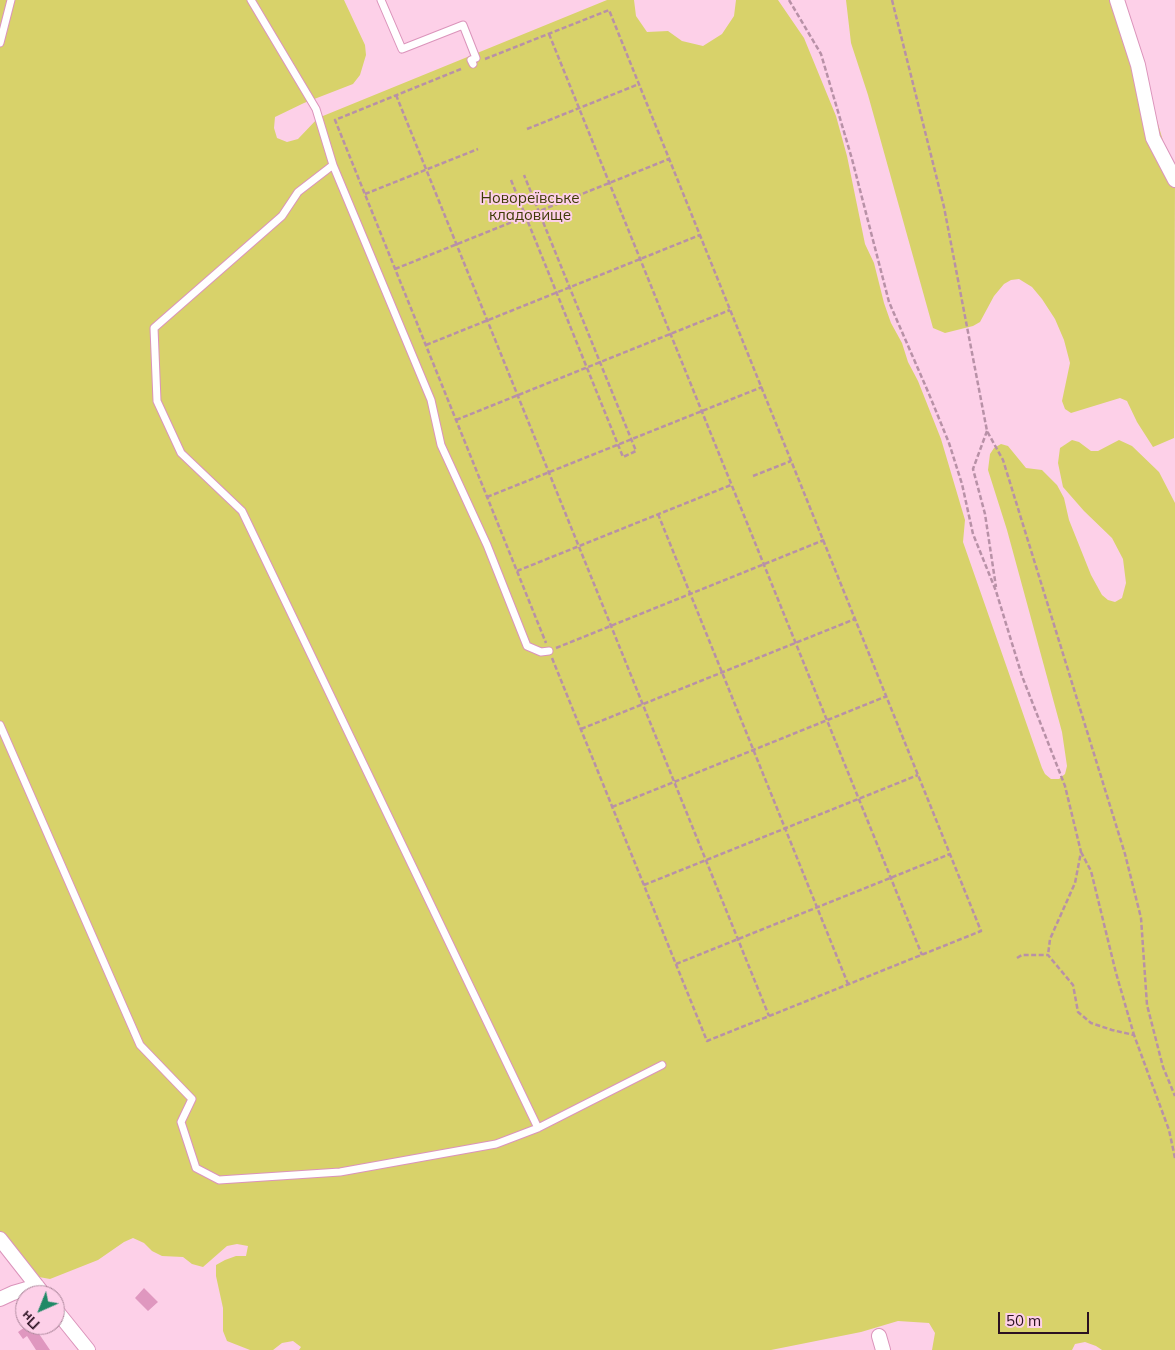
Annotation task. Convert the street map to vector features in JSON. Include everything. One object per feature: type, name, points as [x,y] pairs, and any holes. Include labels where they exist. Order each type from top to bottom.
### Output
[{"type":"street","points":[[1117,0],[1138,65],[1153,138],[1175,180]]},
{"type":"street","points":[[0,1239],[35,1285]]},
{"type":"street","points":[[0,1299],[15,1293]]},
{"type":"street","points":[[65,1321],[88,1350]]},
{"type":"street","points":[[879,1336],[883,1350]]},
{"type":"lane","points":[[0,43],[11,0]]},
{"type":"lane","points":[[252,0],[316,109],[333,165],[431,400],[441,445],[487,545],[527,646],[542,652],[549,651]]},
{"type":"lane","points":[[381,0],[402,49],[462,25],[476,58],[471,60],[473,64]]},
{"type":"lane","points":[[333,165],[298,192],[282,216],[154,328],[157,401],[180,453],[242,511],[538,1128]]},
{"type":"lane","points":[[0,725],[140,1045],[192,1099],[181,1122],[196,1168],[219,1180],[340,1172],[496,1144],[538,1128],[662,1065]]},
{"type":"path","points":[[789,0],[821,54],[852,159],[889,302],[930,394],[948,443],[962,484],[973,534],[996,591],[1022,676],[1065,786],[1081,852],[1091,871],[1116,973],[1134,1034],[1169,1130],[1175,1158]]},
{"type":"path","points":[[892,0],[944,207],[987,431],[1003,460],[1125,854],[1141,918],[1147,1005],[1163,1067],[1175,1096]]},
{"type":"path","points":[[461,69],[335,120],[707,1041],[981,931],[609,10],[485,59]]},
{"type":"path","points":[[549,34],[922,955]]},
{"type":"path","points":[[528,129],[639,84]]},
{"type":"path","points":[[396,95],[769,1016]]},
{"type":"path","points":[[365,194],[478,149]]},
{"type":"path","points":[[395,270],[669,159]]},
{"type":"path","points":[[511,180],[623,457],[636,452],[524,175]]},
{"type":"path","points":[[426,345],[700,235]]},
{"type":"path","points":[[456,420],[730,310]]},
{"type":"path","points":[[487,497],[762,387]]},
{"type":"path","points":[[987,431],[972,469],[985,514],[996,591]]},
{"type":"path","points":[[753,476],[791,461]]},
{"type":"path","points":[[517,571],[732,485]]},
{"type":"path","points":[[658,514],[848,984]]},
{"type":"path","points":[[549,651],[824,540]]},
{"type":"path","points":[[581,729],[855,619]]},
{"type":"path","points":[[612,806],[887,696]]},
{"type":"path","points":[[644,885],[918,775]]},
{"type":"path","points":[[1081,852],[1075,883],[1050,940],[1048,955],[1074,985],[1078,1012],[1091,1023],[1112,1030],[1134,1034]]},
{"type":"path","points":[[676,964],[950,854]]},
{"type":"path","points":[[1017,958],[1022,955],[1048,955]]},
{"type":"green space","name":"Новореївське кладовище","points":[[0,0],[344,0],[365,45],[366,55],[360,75],[353,84],[304,103],[275,117],[274,128],[277,138],[287,142],[298,139],[318,118],[607,0],[634,0],[636,16],[647,32],[668,31],[682,41],[703,46],[722,34],[734,16],[736,0],[778,0],[804,38],[836,116],[847,156],[865,244],[874,263],[884,303],[941,439],[965,520],[963,542],[1042,768],[1051,779],[1059,779],[1065,774],[1067,766],[1062,732],[1007,530],[988,470],[990,454],[994,448],[1001,444],[1008,446],[1026,468],[1042,470],[1057,485],[1064,498],[1069,520],[1091,575],[1102,595],[1108,600],[1115,602],[1122,598],[1126,583],[1123,559],[1112,538],[1063,487],[1058,463],[1060,448],[1072,440],[1079,442],[1091,451],[1098,451],[1119,440],[1132,446],[1159,472],[1175,503],[1175,1350],[1102,1350],[1085,1342],[1075,1344],[1072,1350],[932,1350],[935,1333],[929,1323],[898,1321],[861,1332],[771,1350],[299,1350],[301,1347],[293,1341],[282,1343],[273,1350],[250,1350],[227,1341],[223,1331],[223,1308],[216,1276],[216,1265],[236,1256],[246,1256],[248,1246],[237,1244],[227,1246],[203,1267],[192,1264],[183,1257],[162,1256],[152,1251],[144,1243],[133,1238],[98,1260],[50,1279],[39,1277],[0,1235]]},
{"type":"green space","points":[[846,0],[1122,0],[1170,165],[1175,175],[1174,438],[1153,447],[1137,422],[1127,401],[1120,398],[1071,413],[1065,409],[1062,401],[1070,363],[1064,340],[1055,319],[1042,299],[1032,287],[1019,279],[1011,280],[1004,284],[994,296],[980,322],[973,326],[945,333],[933,328],[868,95],[851,43]]},
{"type":"building","points":[[144,1288],[158,1302],[148,1311],[135,1298]]},
{"type":"building","points":[[20,1335],[40,1335],[50,1350],[36,1350],[27,1336],[23,1339]]}]
